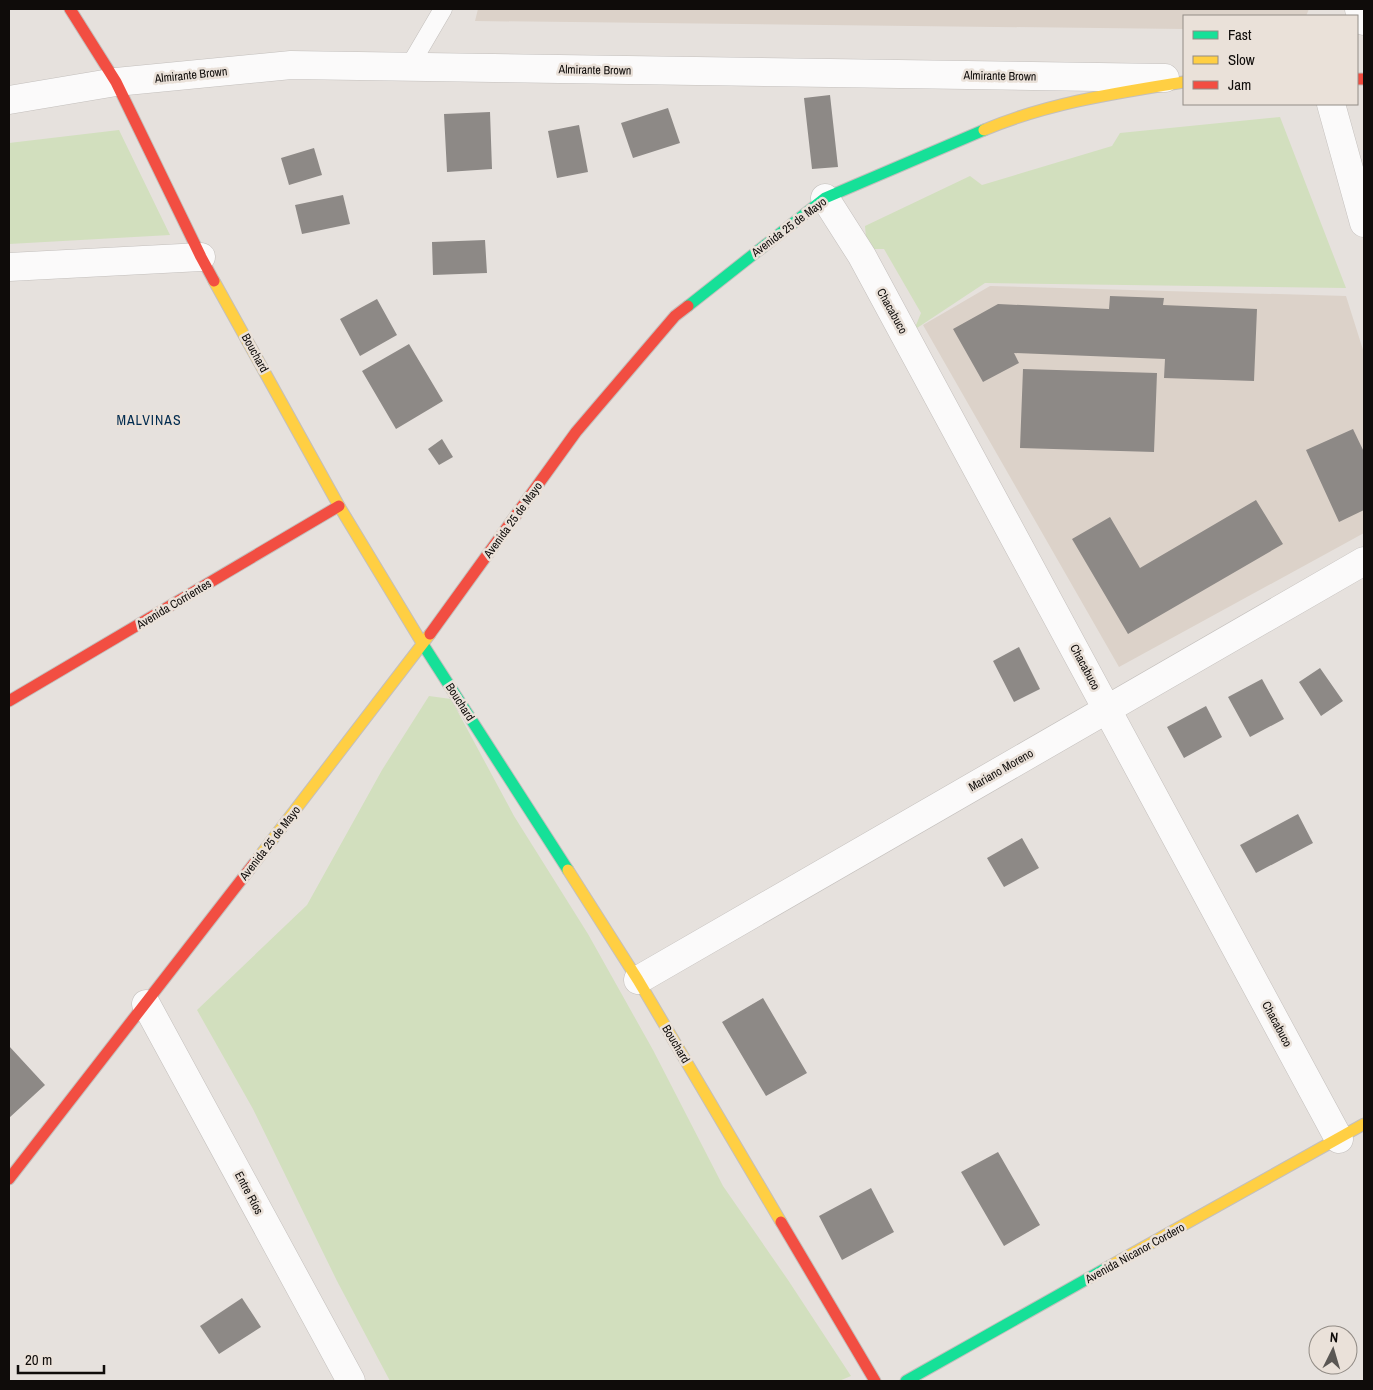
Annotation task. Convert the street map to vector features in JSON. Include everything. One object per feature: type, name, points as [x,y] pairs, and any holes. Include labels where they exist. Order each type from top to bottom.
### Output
[{"type":"main road","name":"Bouchard","points":[[70,9],[116,82],[201,256],[339,506],[423,644],[638,980],[875,1381]]},
{"type":"main road","name":"Avenida 25 de Mayo","points":[[9,1179],[423,644],[576,432],[675,316],[825,198],[1015,117],[1102,96],[1183,82]]},
{"type":"main road","name":"Avenida Corrientes","points":[[9,701],[339,506]]},
{"type":"main road","name":"Avenida Nicanor Cordero","points":[[906,1381],[1364,1124]]},
{"type":"street","points":[[1359,9],[1364,21]]},
{"type":"street","name":"Almirante Brown","points":[[9,100],[116,82],[291,65],[1183,78]]},
{"type":"street","points":[[1331,105],[1364,223]]},
{"type":"street","name":"Chacabuco","points":[[825,198],[862,256],[1339,1139]]},
{"type":"street","points":[[9,267],[201,256]]},
{"type":"street","name":"Mariano Moreno","points":[[638,980],[1364,560]]},
{"type":"street","name":"Entre Ríos","points":[[146,1004],[351,1381]]},
{"type":"lane","points":[[409,67],[443,9]]},
{"type":"shaded area","points":[[478,9],[1309,9],[1306,15],[1183,15],[1183,29],[475,21]]},
{"type":"shaded area","points":[[990,286],[1346,296],[1364,353],[1364,533],[1119,667],[923,325]]},
{"type":"green space","points":[[1280,117],[1346,288],[985,283],[914,330],[921,313],[884,249],[867,249],[865,226],[970,176],[982,185],[1112,146],[1120,133]]},
{"type":"green space","points":[[119,130],[170,235],[9,244],[9,143]]},
{"type":"green space","points":[[429,696],[451,699],[514,816],[588,934],[653,1050],[723,1186],[851,1376],[839,1381],[390,1381],[337,1281],[253,1109],[197,1010],[307,905],[382,770]]},
{"type":"building","points":[[830,95],[838,167],[812,169],[804,98]]},
{"type":"building","points":[[668,108],[680,143],[633,158],[621,123]]},
{"type":"building","points":[[490,112],[492,169],[447,172],[444,114]]},
{"type":"building","points":[[579,125],[588,172],[557,178],[548,131]]},
{"type":"building","points":[[314,148],[322,175],[289,185],[281,158]]},
{"type":"building","points":[[343,195],[350,224],[302,234],[295,205]]},
{"type":"building","points":[[485,240],[487,273],[433,275],[432,242]]},
{"type":"building","points":[[1110,296],[1164,298],[1163,305],[1257,309],[1254,381],[1164,378],[1165,359],[1014,353],[1019,363],[983,382],[953,329],[998,304],[1109,309]]},
{"type":"building","points":[[377,299],[397,335],[360,356],[340,319]]},
{"type":"building","points":[[409,344],[443,401],[396,429],[362,371]]},
{"type":"building","points":[[1023,369],[1157,373],[1154,452],[1020,448]]},
{"type":"building","points":[[1353,429],[1364,452],[1364,510],[1339,522],[1306,450]]},
{"type":"building","points":[[442,439],[453,457],[439,465],[428,449]]},
{"type":"building","points":[[1256,500],[1283,544],[1128,634],[1072,539],[1110,517],[1140,568]]},
{"type":"building","points":[[1019,647],[1040,689],[1014,702],[993,661]]},
{"type":"building","points":[[1320,668],[1343,701],[1321,716],[1299,682]]},
{"type":"building","points":[[1262,679],[1284,719],[1250,737],[1228,697]]},
{"type":"building","points":[[1206,706],[1222,737],[1184,758],[1167,727]]},
{"type":"building","points":[[1298,814],[1313,843],[1256,873],[1240,845]]},
{"type":"building","points":[[1022,838],[1039,868],[1004,887],[987,858]]},
{"type":"building","points":[[763,998],[807,1073],[766,1096],[722,1022]]},
{"type":"building","points":[[9,1046],[45,1085],[9,1118]]},
{"type":"building","points":[[998,1152],[1040,1225],[1004,1246],[961,1172]]},
{"type":"building","points":[[871,1188],[894,1232],[842,1260],[819,1216]]},
{"type":"building","points":[[242,1298],[261,1327],[219,1354],[200,1326]]},
{"type":"traffic: fast","points":[[688,306],[825,198],[984,130]]},
{"type":"traffic: fast","points":[[422,643],[568,870]]},
{"type":"traffic: fast","points":[[906,1381],[1110,1266]]},
{"type":"traffic: slow","points":[[984,130],[1057,106],[1183,82]]},
{"type":"traffic: slow","points":[[214,281],[339,506],[422,643]]},
{"type":"traffic: slow","points":[[259,857],[430,634]]},
{"type":"traffic: slow","points":[[568,870],[638,980],[781,1222]]},
{"type":"traffic: slow","points":[[1110,1266],[1364,1124]]},
{"type":"traffic: jam","points":[[70,9],[116,82],[214,281]]},
{"type":"traffic: jam","points":[[1358,79],[1364,79]]},
{"type":"traffic: jam","points":[[430,634],[576,432],[675,316],[688,306]]},
{"type":"traffic: jam","points":[[9,701],[339,506]]},
{"type":"traffic: jam","points":[[9,1179],[259,857]]},
{"type":"traffic: jam","points":[[781,1222],[875,1381]]},
{"type":"district","name":"MALVINAS","points":[[149,420]]}]
